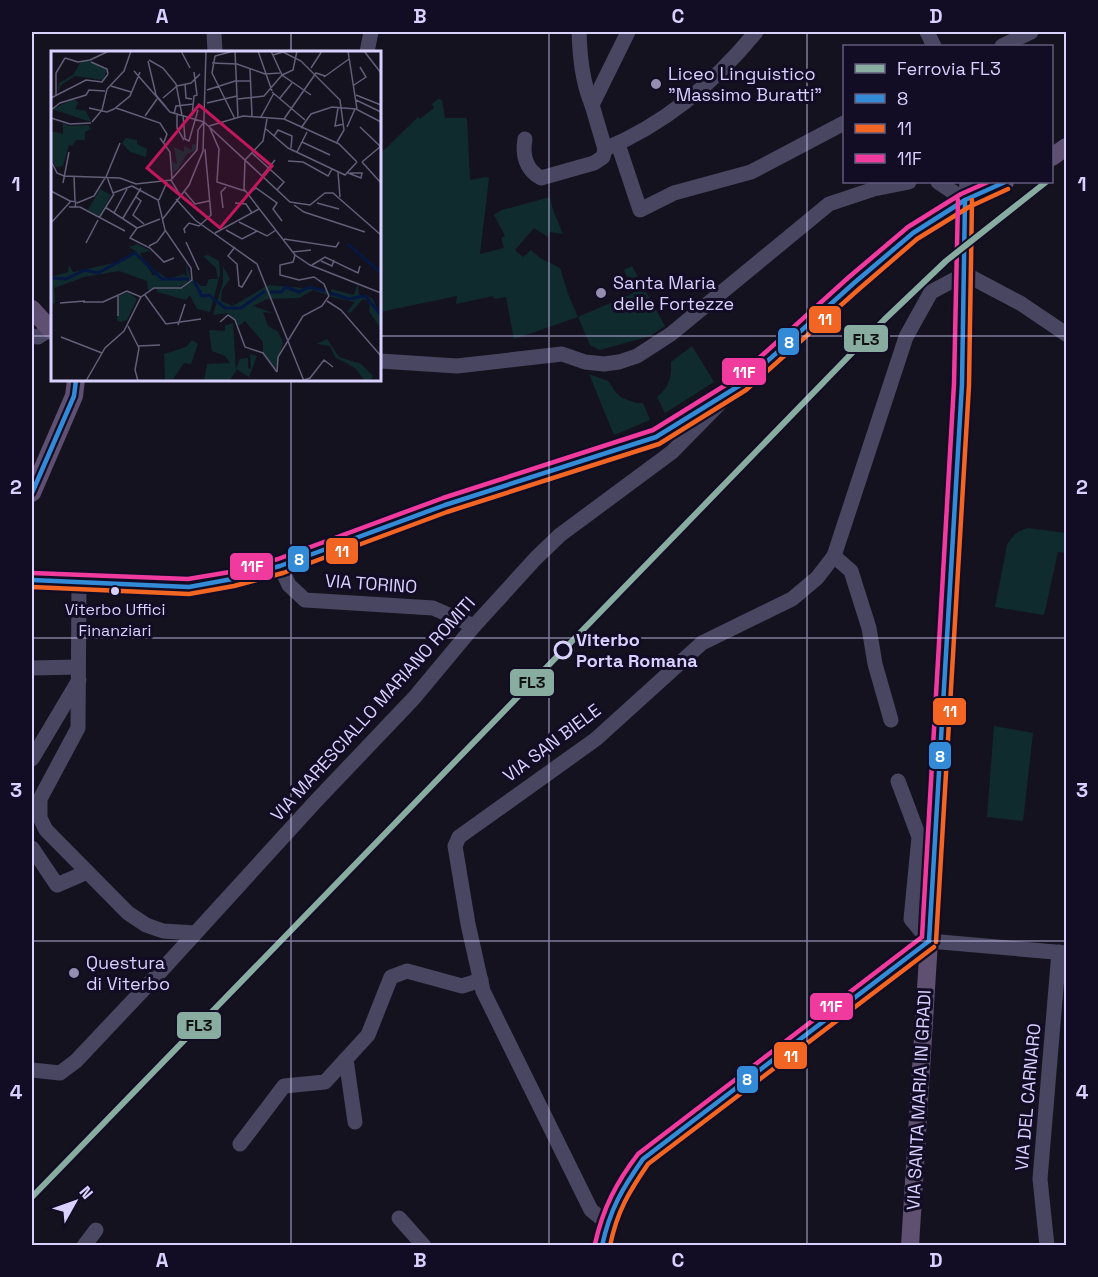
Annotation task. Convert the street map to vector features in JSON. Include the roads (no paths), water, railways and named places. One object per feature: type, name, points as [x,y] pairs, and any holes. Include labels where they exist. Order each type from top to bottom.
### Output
[{"type":"main road","points":[[1053,156],[1066,147]]},
{"type":"main road","points":[[32,580],[189,587],[232,579],[280,566],[445,505],[656,437],[733,390],[913,233],[965,200],[1003,183]]},
{"type":"main road","name":"VIA SANTA MARIA IN GRADI","points":[[910,1245],[958,474],[965,200]]},
{"type":"main road","points":[[32,309],[51,330]]},
{"type":"main road","points":[[32,493],[74,396],[76,381]]},
{"type":"street","points":[[214,32],[215,51]]},
{"type":"street","points":[[367,51],[371,32]]},
{"type":"street","points":[[579,32],[585,88],[640,210],[674,193],[751,172],[843,124]]},
{"type":"street","points":[[592,105],[628,32]]},
{"type":"street","points":[[525,139],[523,152],[532,173],[541,178],[594,163],[612,147],[675,111],[711,81],[756,32]]},
{"type":"street","points":[[1004,45],[1031,32]]},
{"type":"street","points":[[381,361],[456,366],[545,354],[562,354],[585,362],[604,364],[619,362],[636,356],[670,334],[829,204],[874,189],[904,183]]},
{"type":"street","points":[[940,183],[965,200],[967,183]]},
{"type":"street","points":[[964,274],[1020,303],[1066,334]]},
{"type":"street","name":"VIA SAN BIELE","points":[[607,1223],[591,1210],[483,991],[468,924],[455,846],[459,837],[597,739],[702,643],[792,599],[817,578],[834,556],[906,337],[931,292],[964,274]]},
{"type":"street","points":[[32,336],[38,337],[51,330]]},
{"type":"street","name":"VIA MARESCIALLO MARIANO ROMITI","points":[[32,1070],[60,1073],[76,1061],[414,698],[474,626],[560,535],[672,452],[733,390]]},
{"type":"street","points":[[834,556],[851,571],[869,628],[875,664],[891,720]]},
{"type":"street","name":"VIA TORINO","points":[[280,566],[289,585],[305,600],[432,608],[474,626]]},
{"type":"street","points":[[79,583],[78,728],[40,799],[40,818],[46,830],[128,913],[146,925],[163,931],[195,933]]},
{"type":"street","points":[[32,668],[78,673]]},
{"type":"street","points":[[32,759],[78,673]]},
{"type":"street","points":[[898,781],[919,837],[911,919],[929,941]]},
{"type":"street","points":[[32,848],[57,885],[87,872]]},
{"type":"street","points":[[602,1245],[607,1223],[620,1192],[643,1160],[929,941],[1063,952]]},
{"type":"street","name":"VIA DEL CARNARO","points":[[1047,1245],[1040,1179],[1063,952]]},
{"type":"street","points":[[240,1144],[284,1086],[325,1082],[368,1035],[391,977],[407,971],[462,986],[481,980]]},
{"type":"street","points":[[345,1059],[355,1122]]},
{"type":"street","points":[[399,1218],[424,1245]]},
{"type":"street","points":[[84,1245],[96,1230]]},
{"type":"rail line","name":"FL3","points":[[32,1197],[884,320],[946,261],[1045,183]]},
{"type":"place","name":"Liceo Linguistico \"Massimo Buratti\"","points":[[656,84]]},
{"type":"place","name":"Santa Maria delle Fortezze","points":[[601,293]]},
{"type":"place","name":"Viterbo Uffici Finanziari","points":[[115,591]]},
{"type":"place","name":"Viterbo Porta Romana","points":[[563,650]]},
{"type":"place","name":"Questura di Viterbo","points":[[74,973]]}]
